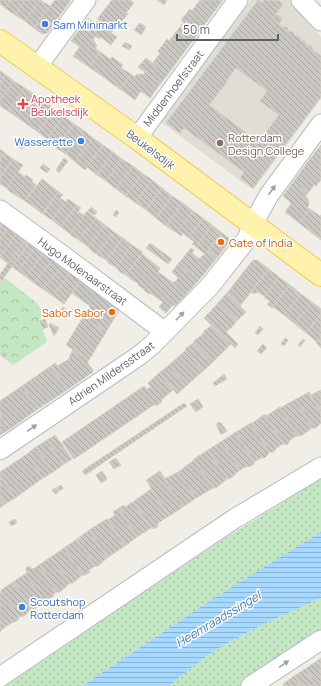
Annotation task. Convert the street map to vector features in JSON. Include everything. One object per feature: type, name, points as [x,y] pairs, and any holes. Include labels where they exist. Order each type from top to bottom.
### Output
[{"type":"main road","name":"Beukelsdijk","points":[[0,41],[137,138],[321,275]]},
{"type":"main road","name":"Beukelsdijk","points":[[301,260],[321,269]]},
{"type":"street","points":[[37,67],[86,0]]},
{"type":"street","name":"Middenhoefstraat","points":[[137,138],[238,0]]},
{"type":"street","points":[[302,0],[321,21]]},
{"type":"street","name":"Adrien Mildersstraat","points":[[0,450],[140,355],[165,332],[210,286],[247,239],[269,194],[321,124]]},
{"type":"street","name":"Hugo Molenaarstraat","points":[[0,210],[165,332]]},
{"type":"street","points":[[0,677],[234,519],[321,467]]},
{"type":"street","points":[[251,686],[321,640]]},
{"type":"shaded area","points":[[251,0],[289,0],[321,37],[321,99],[253,190],[161,122]]},
{"type":"green space","points":[[5,278],[37,303],[42,314],[40,321],[47,342],[13,365],[0,355],[0,284]]},
{"type":"green space","points":[[321,479],[321,532],[311,539],[184,618],[82,686],[6,686],[222,540]]},
{"type":"green space","points":[[321,598],[321,632],[239,686],[169,686],[203,659],[236,638]]},
{"type":"water","name":"Heemraadssingel","points":[[321,532],[321,598],[236,638],[203,659],[169,686],[82,686],[205,604]]},
{"type":"building","points":[[0,0],[11,0],[5,8],[0,4]]},
{"type":"building","points":[[11,0],[25,0],[15,15],[5,8]]},
{"type":"building","points":[[25,0],[40,0],[25,21],[15,15]]},
{"type":"building","points":[[40,0],[50,6],[34,28],[25,21]]},
{"type":"building","points":[[55,0],[71,0],[61,14],[50,6]]},
{"type":"building","points":[[112,0],[131,0],[134,3],[126,13],[128,14],[111,33],[95,22]]},
{"type":"building","points":[[157,0],[167,0],[164,5]]},
{"type":"building","points":[[223,0],[214,12],[199,1]]},
{"type":"building","points":[[258,0],[262,3],[264,0],[280,1],[283,4],[272,19],[282,27],[287,27],[288,31],[293,32],[295,36],[299,36],[301,40],[305,41],[307,45],[311,46],[313,50],[321,56],[321,97],[253,188],[240,178],[244,172],[184,128],[180,133],[166,123]],"holes":[[[236,68],[267,91],[260,101],[279,115],[259,142],[209,105]]]},
{"type":"building","points":[[199,1],[214,12],[191,43],[176,32],[184,22],[181,20],[190,9],[192,11]]},
{"type":"building","points":[[50,6],[61,14],[47,33],[42,34],[34,28]]},
{"type":"building","points":[[276,14],[283,19],[279,24],[272,19]]},
{"type":"building","points":[[88,18],[117,37],[111,45],[101,37],[100,39],[95,36],[82,26]]},
{"type":"building","points":[[140,23],[146,27],[141,35],[134,30]]},
{"type":"building","points":[[82,26],[95,36],[93,39],[97,46],[95,48],[100,52],[89,67],[73,56],[79,46],[71,41]]},
{"type":"building","points":[[176,32],[191,43],[168,74],[153,63],[160,53],[158,51],[167,39],[169,41]]},
{"type":"building","points":[[125,42],[132,46],[129,50],[122,46]]},
{"type":"building","points":[[100,52],[110,59],[112,57],[123,65],[121,68],[131,74],[120,89],[89,67]]},
{"type":"building","points":[[146,58],[168,74],[161,83],[138,67]]},
{"type":"building","points":[[0,71],[6,75],[0,83]]},
{"type":"building","points":[[145,72],[161,83],[150,98],[140,92],[135,100],[120,89],[131,74],[134,77],[136,75],[143,75]]},
{"type":"building","points":[[6,75],[14,81],[0,100],[0,83]]},
{"type":"building","points":[[14,81],[25,88],[8,111],[0,106],[0,100]]},
{"type":"building","points":[[25,88],[55,109],[38,132],[8,111]]},
{"type":"building","points":[[55,109],[64,116],[47,139],[38,132]]},
{"type":"building","points":[[64,116],[74,124],[56,148],[46,141]]},
{"type":"building","points":[[74,124],[83,130],[66,154],[56,148]]},
{"type":"building","points":[[83,130],[93,138],[75,162],[66,154]]},
{"type":"building","points":[[93,138],[103,145],[85,170],[75,162]]},
{"type":"building","points":[[21,139],[27,143],[22,149],[16,145]]},
{"type":"building","points":[[103,145],[113,152],[97,175],[87,167]]},
{"type":"building","points":[[321,145],[321,155],[316,151]]},
{"type":"building","points":[[0,149],[5,153],[0,159]]},
{"type":"building","points":[[316,151],[321,155],[321,180],[316,186],[315,184],[308,193],[293,182]]},
{"type":"building","points":[[113,152],[122,159],[106,181],[97,175]]},
{"type":"building","points":[[5,153],[13,159],[0,178],[0,159]]},
{"type":"building","points":[[64,158],[68,161],[59,173],[56,170]]},
{"type":"building","points":[[13,159],[23,165],[7,188],[0,184],[0,178]]},
{"type":"building","points":[[122,159],[133,166],[116,189],[106,181]]},
{"type":"building","points":[[43,164],[50,169],[47,173],[40,168]]},
{"type":"building","points":[[133,166],[142,173],[126,196],[116,189]]},
{"type":"building","points":[[18,172],[33,180],[32,182],[36,185],[25,201],[9,191],[7,188]]},
{"type":"building","points":[[142,173],[152,180],[136,203],[126,196]]},
{"type":"building","points":[[42,179],[59,192],[42,214],[25,201]]},
{"type":"building","points":[[152,180],[162,188],[146,210],[136,203]]},
{"type":"building","points":[[293,182],[308,193],[305,197],[308,199],[309,205],[307,207],[310,209],[299,223],[285,212],[291,204],[283,196]]},
{"type":"building","points":[[162,188],[172,196],[156,218],[146,210]]},
{"type":"building","points":[[59,192],[63,195],[60,198],[66,202],[52,220],[43,214]]},
{"type":"building","points":[[172,196],[183,203],[166,226],[156,218]]},
{"type":"building","points":[[68,199],[77,205],[61,227],[52,220]]},
{"type":"building","points":[[183,203],[193,211],[177,233],[166,226]]},
{"type":"building","points":[[77,205],[81,208],[78,212],[84,215],[70,234],[61,227]]},
{"type":"building","points":[[91,207],[97,212],[95,215],[88,211]]},
{"type":"building","points":[[310,209],[320,216],[321,215],[321,240],[299,223]]},
{"type":"building","points":[[116,210],[119,212],[116,217],[113,215]]},
{"type":"building","points":[[87,211],[96,218],[79,240],[70,234]]},
{"type":"building","points":[[193,211],[203,218],[189,238],[183,233],[181,236],[177,233]]},
{"type":"building","points":[[96,218],[105,225],[88,247],[79,240]]},
{"type":"building","points":[[203,218],[212,225],[196,247],[192,244],[194,242],[189,238]]},
{"type":"building","points":[[0,223],[8,228],[0,239]]},
{"type":"building","points":[[105,225],[114,232],[97,254],[88,247]]},
{"type":"building","points":[[212,225],[222,233],[205,254],[196,247]]},
{"type":"building","points":[[8,228],[16,234],[0,257],[0,239]]},
{"type":"building","points":[[114,232],[123,238],[107,260],[97,254]]},
{"type":"building","points":[[222,233],[229,238],[229,242],[217,258],[208,251]]},
{"type":"building","points":[[16,234],[25,241],[8,264],[0,257]]},
{"type":"building","points":[[123,238],[132,245],[116,267],[108,263],[107,260]]},
{"type":"building","points":[[25,241],[28,244],[0,283],[0,274]]},
{"type":"building","points":[[29,243],[35,248],[18,271],[12,267]]},
{"type":"building","points":[[150,243],[172,259],[168,264],[146,248]]},
{"type":"building","points":[[132,245],[143,252],[126,275],[120,272],[116,267]]},
{"type":"building","points":[[35,248],[43,254],[26,277],[18,271]]},
{"type":"building","points":[[191,248],[194,250],[192,253],[199,259],[208,251],[217,258],[199,280],[178,264]]},
{"type":"building","points":[[43,254],[52,260],[34,283],[26,277]]},
{"type":"building","points":[[142,254],[160,268],[158,272],[172,282],[175,282],[178,278],[172,272],[178,264],[199,280],[175,306],[173,305],[166,313],[159,307],[163,302],[150,293],[149,294],[144,290],[144,288],[143,289],[138,285],[139,284],[126,275]]},
{"type":"building","points":[[52,260],[61,267],[43,289],[34,283]]},
{"type":"building","points":[[253,260],[257,260],[269,269],[240,306],[227,293]]},
{"type":"building","points":[[61,267],[70,273],[53,296],[43,289]]},
{"type":"building","points":[[269,269],[279,277],[265,297],[258,292],[254,294],[251,292]]},
{"type":"building","points":[[70,273],[80,281],[64,304],[53,296]]},
{"type":"building","points":[[279,277],[290,285],[272,308],[267,304],[270,301],[265,298],[265,296]]},
{"type":"building","points":[[80,281],[117,308],[118,312],[106,332],[83,317],[90,306],[72,293]]},
{"type":"building","points":[[290,285],[301,294],[284,315],[273,307]]},
{"type":"building","points":[[227,293],[246,312],[237,321],[218,303]]},
{"type":"building","points":[[301,294],[312,302],[295,324],[284,315]]},
{"type":"building","points":[[312,302],[321,309],[321,314],[306,333],[295,324]]},
{"type":"building","points":[[218,303],[237,321],[230,329],[211,311]]},
{"type":"building","points":[[63,307],[68,311],[63,318],[58,314]]},
{"type":"building","points":[[211,311],[229,329],[226,332],[238,344],[235,348],[204,318]]},
{"type":"building","points":[[321,314],[321,337],[317,342],[306,333]]},
{"type":"building","points":[[83,317],[106,332],[89,360],[66,345]]},
{"type":"building","points":[[45,319],[48,327],[43,329],[40,321]]},
{"type":"building","points":[[50,323],[59,328],[54,336],[49,325]]},
{"type":"building","points":[[211,326],[231,344],[221,354],[202,335],[204,331]]},
{"type":"building","points":[[260,326],[263,329],[258,335],[255,333]]},
{"type":"building","points":[[202,335],[221,354],[212,363],[193,343]]},
{"type":"building","points":[[321,337],[321,348],[316,343]]},
{"type":"building","points":[[285,338],[288,340],[284,346],[281,344]]},
{"type":"building","points":[[303,339],[305,340],[300,347],[298,345]]},
{"type":"building","points":[[193,343],[212,363],[203,371],[185,351],[186,348]]},
{"type":"building","points":[[263,344],[267,348],[261,354],[257,351]]},
{"type":"building","points":[[73,350],[89,360],[87,362],[93,372],[67,390],[51,366],[55,363],[58,366],[70,358],[69,357]]},
{"type":"building","points":[[185,351],[203,371],[186,386],[169,365]]},
{"type":"building","points":[[4,352],[7,354],[4,358],[1,355]]},
{"type":"building","points":[[169,365],[186,386],[177,394],[159,373]]},
{"type":"building","points":[[51,366],[67,390],[38,409],[22,386]]},
{"type":"building","points":[[159,373],[173,390],[161,400],[162,402],[156,406],[155,404],[74,459],[62,442],[144,386],[147,389],[151,387],[148,383]]},
{"type":"building","points":[[224,374],[227,379],[215,386],[213,383]]},
{"type":"building","points":[[22,386],[38,409],[10,429],[0,414],[0,401]]},
{"type":"building","points":[[321,390],[321,413],[311,395]]},
{"type":"building","points":[[309,392],[321,413],[321,423],[316,428],[312,428],[296,399]]},
{"type":"building","points":[[198,399],[203,407],[196,412],[190,404]]},
{"type":"building","points":[[296,399],[312,428],[301,436],[297,436],[280,408]]},
{"type":"building","points":[[184,403],[187,406],[85,475],[82,471]]},
{"type":"building","points":[[280,407],[297,436],[291,439],[287,445],[283,444],[266,416]]},
{"type":"building","points":[[0,414],[10,429],[0,435]]},
{"type":"building","points":[[265,414],[283,444],[276,448],[274,452],[269,452],[251,424]]},
{"type":"building","points":[[220,422],[227,431],[221,435],[216,424]]},
{"type":"building","points":[[251,423],[269,452],[264,458],[254,462],[236,432]]},
{"type":"building","points":[[236,432],[254,462],[254,464],[249,467],[247,466],[240,470],[222,441]]},
{"type":"building","points":[[55,435],[72,459],[63,465],[47,440]]},
{"type":"building","points":[[47,440],[63,465],[53,472],[36,447]]},
{"type":"building","points":[[222,441],[240,470],[229,479],[227,479],[208,450]]},
{"type":"building","points":[[36,447],[53,472],[43,478],[27,454]]},
{"type":"building","points":[[208,450],[227,479],[216,488],[213,488],[194,459]]},
{"type":"building","points":[[27,454],[43,478],[15,498],[0,475],[0,472]]},
{"type":"building","points":[[116,458],[121,465],[114,469],[109,462]]},
{"type":"building","points":[[194,460],[213,488],[196,498],[178,472]]},
{"type":"building","points":[[102,471],[107,479],[101,483],[96,475]]},
{"type":"building","points":[[160,471],[183,507],[169,516],[146,480]]},
{"type":"building","points":[[178,472],[196,498],[183,507],[164,479]]},
{"type":"building","points":[[0,475],[15,498],[5,504],[0,497]]},
{"type":"building","points":[[61,485],[63,489],[59,491],[56,488]]},
{"type":"building","points":[[55,488],[59,492],[55,494],[52,490]]},
{"type":"building","points":[[151,489],[169,516],[158,523],[158,526],[154,529],[151,528],[133,502]]},
{"type":"building","points":[[0,497],[5,504],[0,508]]},
{"type":"building","points":[[133,502],[151,528],[137,537],[119,508],[124,505],[125,507]]},
{"type":"building","points":[[119,508],[137,537],[125,546],[108,520],[115,515],[113,512]]},
{"type":"building","points":[[15,519],[17,523],[11,526],[9,522]]},
{"type":"building","points":[[107,519],[125,546],[107,558],[89,530]]},
{"type":"building","points":[[89,530],[107,558],[98,566],[95,566],[77,539]]},
{"type":"building","points":[[77,539],[95,566],[85,575],[82,575],[64,548]]},
{"type":"building","points":[[64,548],[82,575],[73,583],[70,583],[51,557]]},
{"type":"building","points":[[51,557],[70,583],[60,592],[57,592],[39,565]]},
{"type":"building","points":[[39,565],[57,592],[53,594],[54,596],[44,601],[25,574],[27,573],[26,568],[29,566],[33,569]]},
{"type":"building","points":[[25,574],[44,601],[35,609],[32,609],[13,582]]},
{"type":"building","points":[[13,582],[32,609],[23,617],[19,617],[1,590]]},
{"type":"building","points":[[2,591],[19,617],[18,620],[5,627],[0,620],[0,592]]},
{"type":"building","points":[[0,620],[5,627],[0,632]]},
{"type":"building","points":[[321,658],[321,667],[317,661]]},
{"type":"building","points":[[317,661],[321,667],[321,686],[317,686],[305,669]]},
{"type":"building","points":[[305,669],[317,686],[301,686],[294,676]]},
{"type":"building","points":[[294,676],[301,686],[284,686],[283,684]]},
{"type":"place","name":"Sam Minimarkt","points":[[45,24]]},
{"type":"place","name":"Apotheek Beukelsdijk","points":[[23,104]]},
{"type":"place","name":"Wasserette","points":[[81,141]]},
{"type":"place","name":"Rotterdam Design College","points":[[220,143]]},
{"type":"place","name":"Gate of India","points":[[221,242]]},
{"type":"place","name":"Sabor Sabor","points":[[112,312]]},
{"type":"place","name":"Scoutshop Rotterdam","points":[[22,607]]}]
